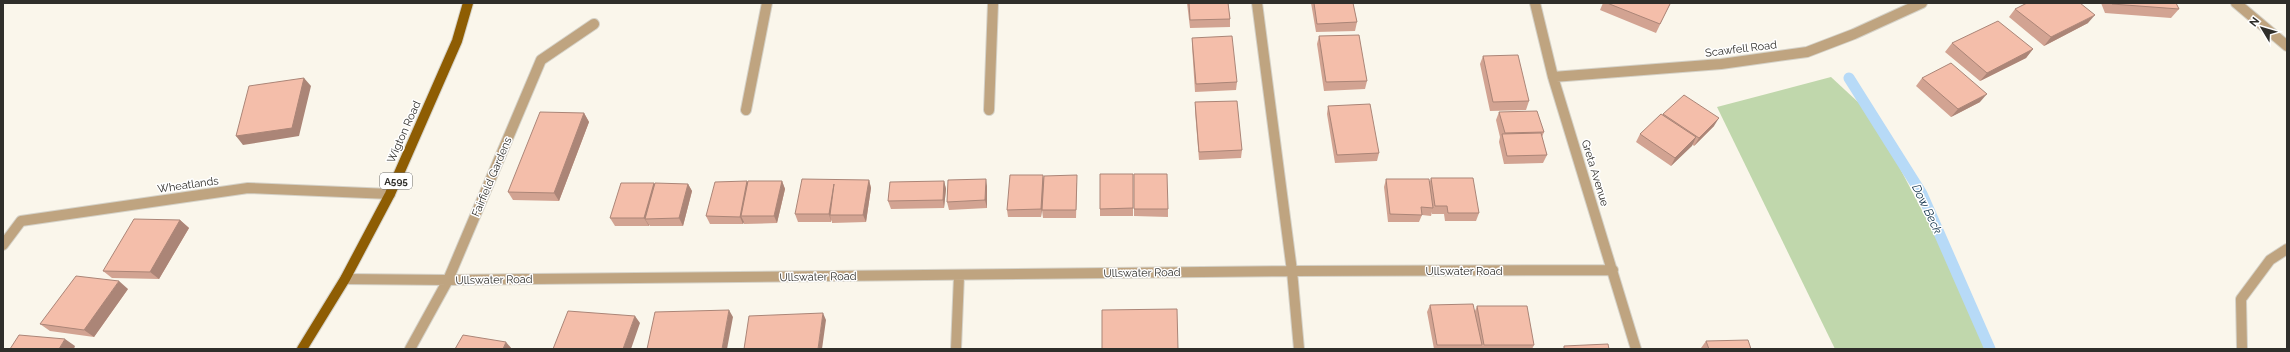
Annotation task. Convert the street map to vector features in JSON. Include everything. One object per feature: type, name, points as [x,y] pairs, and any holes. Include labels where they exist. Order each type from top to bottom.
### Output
[{"type":"main road","name":"Wigton Road","points":[[302,349],[345,279],[390,194],[458,41],[468,3]]},
{"type":"street","points":[[746,110],[767,3]]},
{"type":"street","points":[[989,110],[993,3]]},
{"type":"street","points":[[1257,3],[1292,271],[1299,349]]},
{"type":"street","name":"Greta Avenue","points":[[1535,3],[1553,77],[1636,349]]},
{"type":"street","name":"Scawfell Road","points":[[1553,77],[1721,64],[1807,52],[1854,34],[1922,3]]},
{"type":"street","points":[[2236,3],[2287,46]]},
{"type":"street","name":"Fairfield Gardens","points":[[410,349],[448,280],[541,60],[594,24]]},
{"type":"street","name":"Wheatlands","points":[[3,245],[21,221],[248,188],[390,194]]},
{"type":"street","points":[[2242,349],[2241,300],[2270,260],[2287,249]]},
{"type":"street","name":"Ullswater Road","points":[[345,279],[448,280],[959,276],[1292,271],[1613,270]]},
{"type":"street","points":[[956,349],[959,276]]},
{"type":"green space","points":[[1831,77],[1872,115],[1959,281],[1987,349],[1835,349],[1717,107]]},
{"type":"building","points":[[1189,3],[1228,3],[1230,19],[1190,20]]},
{"type":"building","points":[[1314,3],[1353,3],[1357,22],[1317,24]]},
{"type":"building","points":[[1607,3],[1669,3],[1670,4],[1660,24]]},
{"type":"building","points":[[2027,3],[2080,3],[2095,15],[2051,37],[2015,9]]},
{"type":"building","points":[[2176,3],[2179,9],[2112,4]]},
{"type":"building","points":[[1998,21],[2033,49],[1987,73],[1952,43]]},
{"type":"building","points":[[1359,35],[1367,81],[1326,82],[1319,36]]},
{"type":"building","points":[[1232,36],[1237,82],[1196,84],[1192,38]]},
{"type":"building","points":[[1518,55],[1529,101],[1493,102],[1483,56]]},
{"type":"building","points":[[1951,63],[1987,94],[1958,109],[1922,78]]},
{"type":"building","points":[[304,78],[292,128],[236,136],[249,86]]},
{"type":"building","points":[[1684,95],[1719,118],[1699,138],[1663,114]]},
{"type":"building","points":[[1237,101],[1242,150],[1199,152],[1195,102]]},
{"type":"building","points":[[1370,104],[1379,153],[1337,155],[1328,106]]},
{"type":"building","points":[[1537,111],[1544,132],[1505,133],[1499,112]]},
{"type":"building","points":[[540,112],[584,113],[554,193],[508,192]]},
{"type":"building","points":[[1661,114],[1696,137],[1675,158],[1640,134]]},
{"type":"building","points":[[1541,133],[1547,155],[1507,156],[1502,134]]},
{"type":"building","points":[[1100,174],[1133,174],[1133,208],[1100,209]]},
{"type":"building","points":[[1134,174],[1167,174],[1168,209],[1134,209]]},
{"type":"building","points":[[1010,175],[1043,175],[1041,209],[1007,210]]},
{"type":"building","points":[[1077,175],[1076,210],[1042,210],[1044,176]]},
{"type":"building","points":[[1431,178],[1473,178],[1479,213],[1448,213],[1447,206],[1435,206]]},
{"type":"building","points":[[802,179],[869,180],[863,215],[830,215],[834,184],[829,214],[795,214]]},
{"type":"building","points":[[986,179],[985,200],[947,202],[948,180]]},
{"type":"building","points":[[1386,179],[1429,179],[1433,208],[1421,207],[1422,215],[1390,214]]},
{"type":"building","points":[[747,181],[740,217],[706,216],[715,182]]},
{"type":"building","points":[[748,181],[782,181],[774,216],[741,216]]},
{"type":"building","points":[[944,181],[943,200],[888,201],[890,182]]},
{"type":"building","points":[[621,183],[654,183],[644,218],[610,218]]},
{"type":"building","points":[[655,183],[688,184],[679,218],[645,219]]},
{"type":"building","points":[[134,219],[180,220],[150,272],[103,271]]},
{"type":"building","points":[[76,276],[119,281],[84,330],[40,324]]},
{"type":"building","points":[[1473,304],[1482,345],[1437,345],[1430,305]]},
{"type":"building","points":[[1477,306],[1527,306],[1534,345],[1484,345]]},
{"type":"building","points":[[1177,309],[1178,349],[1102,349],[1102,310]]},
{"type":"building","points":[[729,310],[722,349],[647,349],[655,312]]},
{"type":"building","points":[[568,311],[635,316],[623,349],[553,349]]},
{"type":"building","points":[[823,313],[818,349],[744,349],[749,316]]},
{"type":"building","points":[[19,335],[65,339],[59,349],[10,349]]},
{"type":"building","points":[[463,335],[506,342],[503,349],[455,349]]},
{"type":"building","points":[[1748,340],[1751,349],[1709,349],[1706,341]]},
{"type":"building","points":[[1608,344],[1609,349],[1564,349],[1564,346]]},
{"type":"waterway","name":"Dow Beck","points":[[1849,78],[1922,194],[1990,349]]}]
